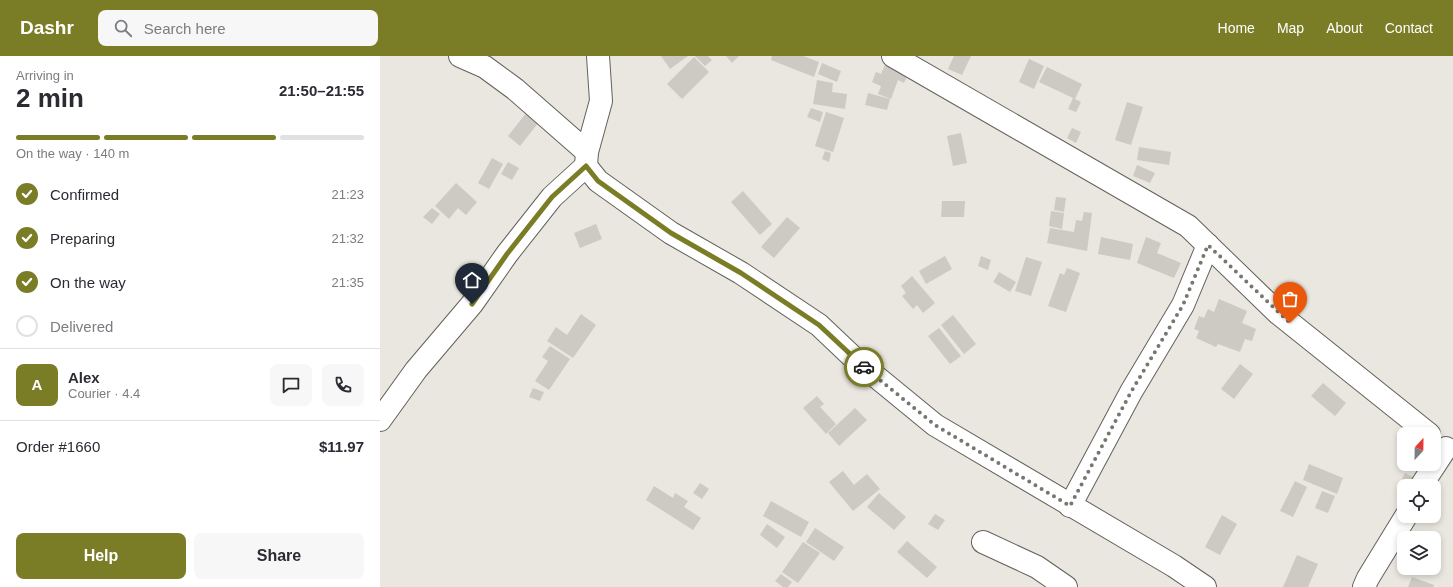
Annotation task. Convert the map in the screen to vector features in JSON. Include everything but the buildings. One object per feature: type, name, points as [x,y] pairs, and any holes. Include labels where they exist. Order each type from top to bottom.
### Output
[{"type":"street","points":[[460,56],[485,67],[515,89],[587,159],[598,181],[671,233],[747,277],[819,325],[857,361],[935,425],[1174,566],[1205,587]]},
{"type":"street","points":[[380,420],[416,370],[472,304],[507,254],[552,197],[587,159],[601,101],[598,56]]},
{"type":"street","points":[[893,56],[1188,226],[1279,314],[1420,427]]},
{"type":"street","points":[[1070,506],[1131,392],[1183,305],[1208,245]]},
{"type":"street","points":[[1425,479],[1444,445]]},
{"type":"street","points":[[1364,587],[1402,523]]},
{"type":"street","points":[[983,542],[1037,567],[1066,587]]},
{"type":"way so far","points":[[864,367],[935,425],[1070,506],[1131,392],[1183,305],[1208,245],[1290,323]]},
{"type":"route","points":[[472,304],[507,254],[552,197],[586,166],[598,181],[671,233],[741,273],[819,325],[864,367]]}]
